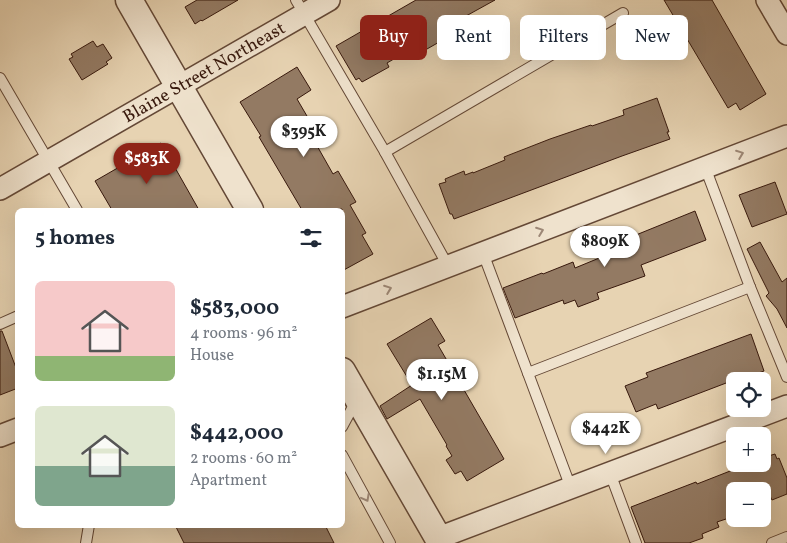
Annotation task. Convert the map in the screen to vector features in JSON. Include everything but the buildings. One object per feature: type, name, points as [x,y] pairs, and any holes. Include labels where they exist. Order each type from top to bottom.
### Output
[{"type":"street","points":[[129,0],[249,208]]},
{"type":"street","name":"Blaine Street Northeast","points":[[0,189],[179,86],[300,7],[329,0]]},
{"type":"street","points":[[767,0],[787,34]]},
{"type":"street","points":[[345,306],[787,136]]},
{"type":"street","points":[[345,376],[440,540],[787,406]]},
{"type":"street","points":[[0,436],[15,430]]},
{"type":"lane","points":[[300,7],[385,152],[448,266]]},
{"type":"lane","points":[[385,152],[623,13]]},
{"type":"lane","points":[[0,78],[76,208]]},
{"type":"lane","points":[[705,167],[750,287],[787,377]]},
{"type":"lane","points":[[483,252],[571,488]]},
{"type":"lane","points":[[528,372],[750,287]]},
{"type":"lane","points":[[0,324],[15,317]]},
{"type":"lane","points":[[345,422],[358,398]]},
{"type":"lane","points":[[345,460],[390,543]]},
{"type":"lane","points":[[610,473],[636,543]]},
{"type":"lane","points":[[86,543],[88,528]]},
{"type":"lane","points":[[772,543],[787,538]]}]
